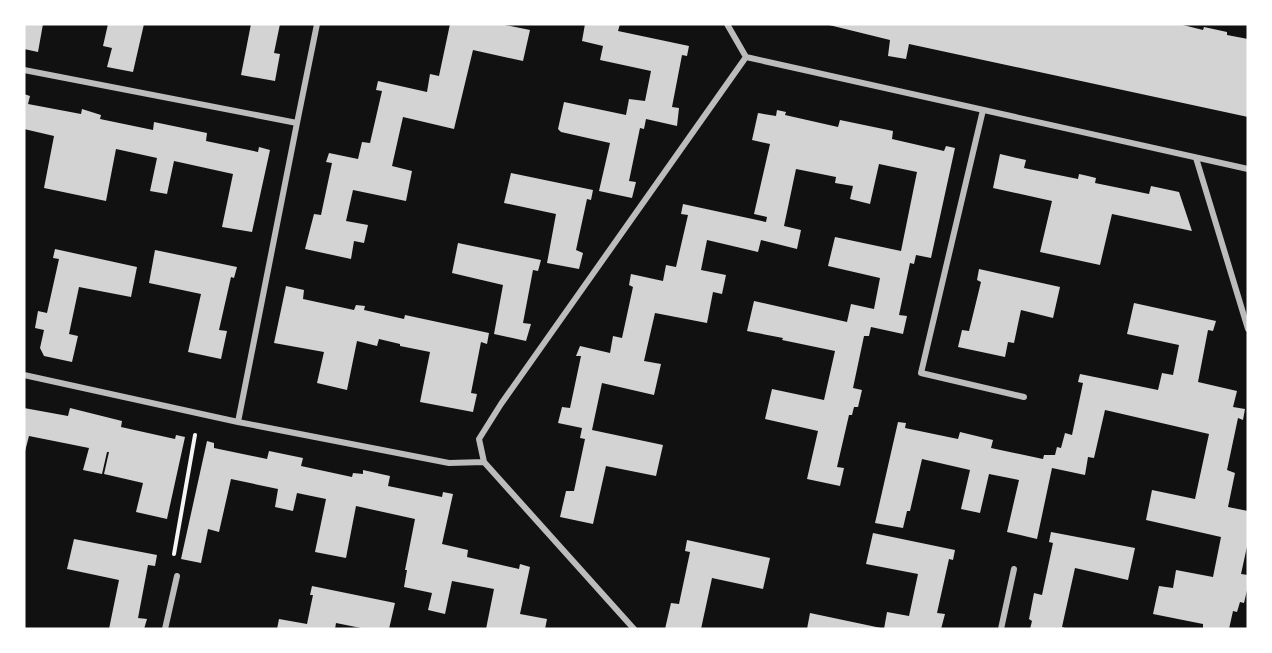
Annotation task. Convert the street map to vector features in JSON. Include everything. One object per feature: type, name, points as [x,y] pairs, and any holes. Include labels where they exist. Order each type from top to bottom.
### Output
[{"type":"street","points":[[238,422],[317,24]]},
{"type":"street","points":[[727,24],[746,57],[1248,170]]},
{"type":"street","points":[[634,629],[484,462],[479,439],[501,404],[746,57]]},
{"type":"street","points":[[24,70],[297,123]]},
{"type":"street","points":[[983,110],[921,373],[1024,397]]},
{"type":"street","points":[[1196,158],[1248,328]]},
{"type":"street","points":[[24,375],[238,422],[449,463],[484,462]]},
{"type":"street","points":[[1001,629],[1014,569]]},
{"type":"street","points":[[165,629],[177,576]]},
{"type":"path","points":[[177,576],[173,560],[199,413]]},
{"type":"building","points":[[24,24],[43,24],[38,52],[24,49]]},
{"type":"building","points":[[108,24],[144,24],[133,72],[107,67],[112,48],[103,46]]},
{"type":"building","points":[[251,24],[280,24],[274,53],[280,54],[275,81],[241,75]]},
{"type":"building","points":[[450,24],[500,24],[530,30],[523,61],[473,50],[454,129],[403,117],[392,166],[412,171],[406,201],[353,190],[346,221],[368,225],[364,243],[354,241],[351,259],[305,249],[314,214],[321,215],[332,163],[326,162],[329,153],[358,159],[362,142],[370,143],[382,91],[376,90],[378,81],[427,92],[430,74],[439,76]]},
{"type":"building","points":[[585,24],[620,24],[618,31],[689,46],[687,56],[682,55],[672,107],[679,108],[677,126],[646,119],[644,129],[640,128],[629,181],[636,182],[632,198],[599,191],[610,143],[561,132],[558,129],[564,102],[626,115],[629,99],[645,101],[651,71],[600,60],[603,46],[582,41]]},
{"type":"building","points":[[825,24],[1183,24],[1203,30],[1204,27],[1227,32],[1227,35],[1248,39],[1248,117],[909,44],[906,59],[888,56],[890,40]]},
{"type":"building","points":[[24,94],[30,96],[28,104],[81,114],[82,109],[101,115],[100,119],[153,130],[154,122],[207,133],[206,141],[258,152],[259,147],[270,150],[252,232],[222,227],[233,174],[174,161],[167,194],[150,191],[157,158],[116,149],[106,201],[44,188],[54,136],[24,129]]},
{"type":"building","points":[[777,110],[786,112],[785,115],[838,127],[840,120],[893,131],[892,139],[944,151],[946,146],[955,148],[931,258],[916,255],[914,264],[910,263],[899,315],[907,316],[903,334],[871,327],[869,336],[864,336],[853,388],[862,390],[858,407],[854,407],[852,415],[849,415],[837,467],[844,468],[840,486],[807,479],[818,431],[765,419],[772,389],[824,400],[835,351],[747,331],[754,301],[847,322],[851,304],[874,309],[880,278],[828,266],[835,237],[901,251],[917,172],[879,164],[870,204],[850,199],[853,186],[835,183],[836,177],[796,169],[784,226],[801,230],[797,249],[761,240],[758,252],[707,240],[701,270],[726,275],[722,294],[713,292],[707,323],[655,313],[644,361],[661,364],[654,395],[602,383],[592,430],[663,445],[656,476],[606,466],[593,524],[560,517],[566,491],[574,491],[585,439],[580,438],[582,428],[558,423],[562,407],[570,408],[581,356],[576,356],[580,346],[610,353],[613,336],[622,338],[633,287],[629,285],[631,274],[663,281],[666,265],[676,267],[688,215],[681,214],[683,204],[766,222],[767,217],[754,214],[770,144],[752,140],[758,113],[776,116]]},
{"type":"building","points":[[1000,154],[1026,160],[1024,168],[1078,179],[1079,174],[1096,178],[1095,183],[1149,194],[1151,186],[1179,192],[1192,231],[1112,214],[1100,265],[1040,252],[1052,201],[993,188]]},
{"type":"building","points":[[511,173],[593,190],[591,200],[587,199],[576,250],[583,253],[579,269],[547,263],[556,214],[504,203]]},
{"type":"building","points":[[458,243],[541,260],[538,271],[533,270],[523,323],[531,324],[526,341],[494,334],[503,285],[452,273]]},
{"type":"building","points":[[55,249],[137,267],[131,297],[79,287],[69,334],[78,336],[72,362],[44,356],[40,348],[44,330],[35,328],[38,311],[47,313],[59,259],[53,258]]},
{"type":"building","points":[[155,250],[237,267],[234,278],[231,277],[219,330],[227,331],[221,359],[188,352],[201,294],[149,283]]},
{"type":"building","points":[[979,269],[1060,287],[1053,318],[1021,310],[1014,343],[1008,342],[1005,357],[958,347],[962,330],[969,331],[981,282],[977,280]]},
{"type":"building","points":[[286,286],[304,290],[303,299],[354,310],[356,305],[365,306],[364,310],[404,319],[405,315],[489,333],[487,344],[481,342],[471,393],[477,394],[473,412],[420,402],[430,352],[379,339],[377,346],[357,341],[347,390],[317,383],[324,352],[274,343]]},
{"type":"building","points":[[1134,303],[1216,321],[1213,331],[1208,330],[1198,382],[1237,391],[1233,407],[1245,409],[1243,420],[1238,418],[1227,470],[1235,473],[1228,507],[1248,511],[1248,542],[1241,574],[1248,575],[1248,586],[1244,603],[1240,602],[1237,612],[1233,611],[1229,629],[1203,629],[1203,624],[1153,614],[1159,586],[1173,588],[1176,570],[1213,577],[1221,537],[1146,520],[1152,490],[1195,499],[1209,434],[1105,410],[1094,458],[1088,457],[1085,475],[1052,468],[1037,539],[1007,532],[1019,480],[989,474],[980,513],[961,509],[970,470],[922,459],[910,511],[907,511],[903,528],[875,523],[898,422],[906,423],[905,428],[958,439],[960,432],[993,440],[991,448],[1043,459],[1044,455],[1055,455],[1057,447],[1061,448],[1065,433],[1072,435],[1083,383],[1078,382],[1080,374],[1158,390],[1162,373],[1173,375],[1179,345],[1127,334]]},
{"type":"building","points":[[24,408],[68,416],[70,408],[122,421],[121,427],[175,439],[176,435],[185,437],[167,519],[136,512],[143,483],[104,474],[109,452],[107,452],[102,474],[83,470],[89,448],[29,436],[24,455]]},
{"type":"building","points":[[207,441],[214,443],[214,448],[267,459],[269,451],[303,458],[301,466],[352,477],[353,473],[363,474],[363,470],[390,476],[388,486],[442,497],[443,492],[453,494],[442,544],[468,550],[467,557],[519,569],[520,564],[530,567],[520,614],[547,619],[545,629],[486,629],[494,589],[452,581],[445,614],[428,610],[432,593],[404,587],[415,519],[356,506],[346,558],[315,552],[326,499],[297,493],[293,511],[275,507],[278,489],[231,479],[219,532],[208,529],[201,563],[181,559]]},
{"type":"building","points":[[1051,532],[1135,548],[1128,580],[1075,568],[1062,627],[1068,629],[1030,629],[1032,621],[1029,619],[1034,593],[1042,595],[1053,543],[1049,542]]},
{"type":"building","points":[[873,533],[955,550],[953,560],[949,559],[937,613],[945,614],[941,629],[884,629],[887,612],[909,616],[918,574],[866,564]]},
{"type":"building","points":[[74,539],[157,555],[155,566],[148,565],[138,618],[147,619],[144,629],[109,629],[119,580],[67,569]]},
{"type":"building","points":[[687,540],[770,558],[763,589],[712,578],[701,629],[665,629],[671,603],[679,604],[690,552],[685,551]]},
{"type":"building","points":[[312,586],[395,603],[389,629],[366,629],[336,623],[335,629],[277,629],[279,619],[307,624],[313,595],[310,595]]},
{"type":"building","points":[[810,613],[881,628],[881,629],[807,629]]}]
